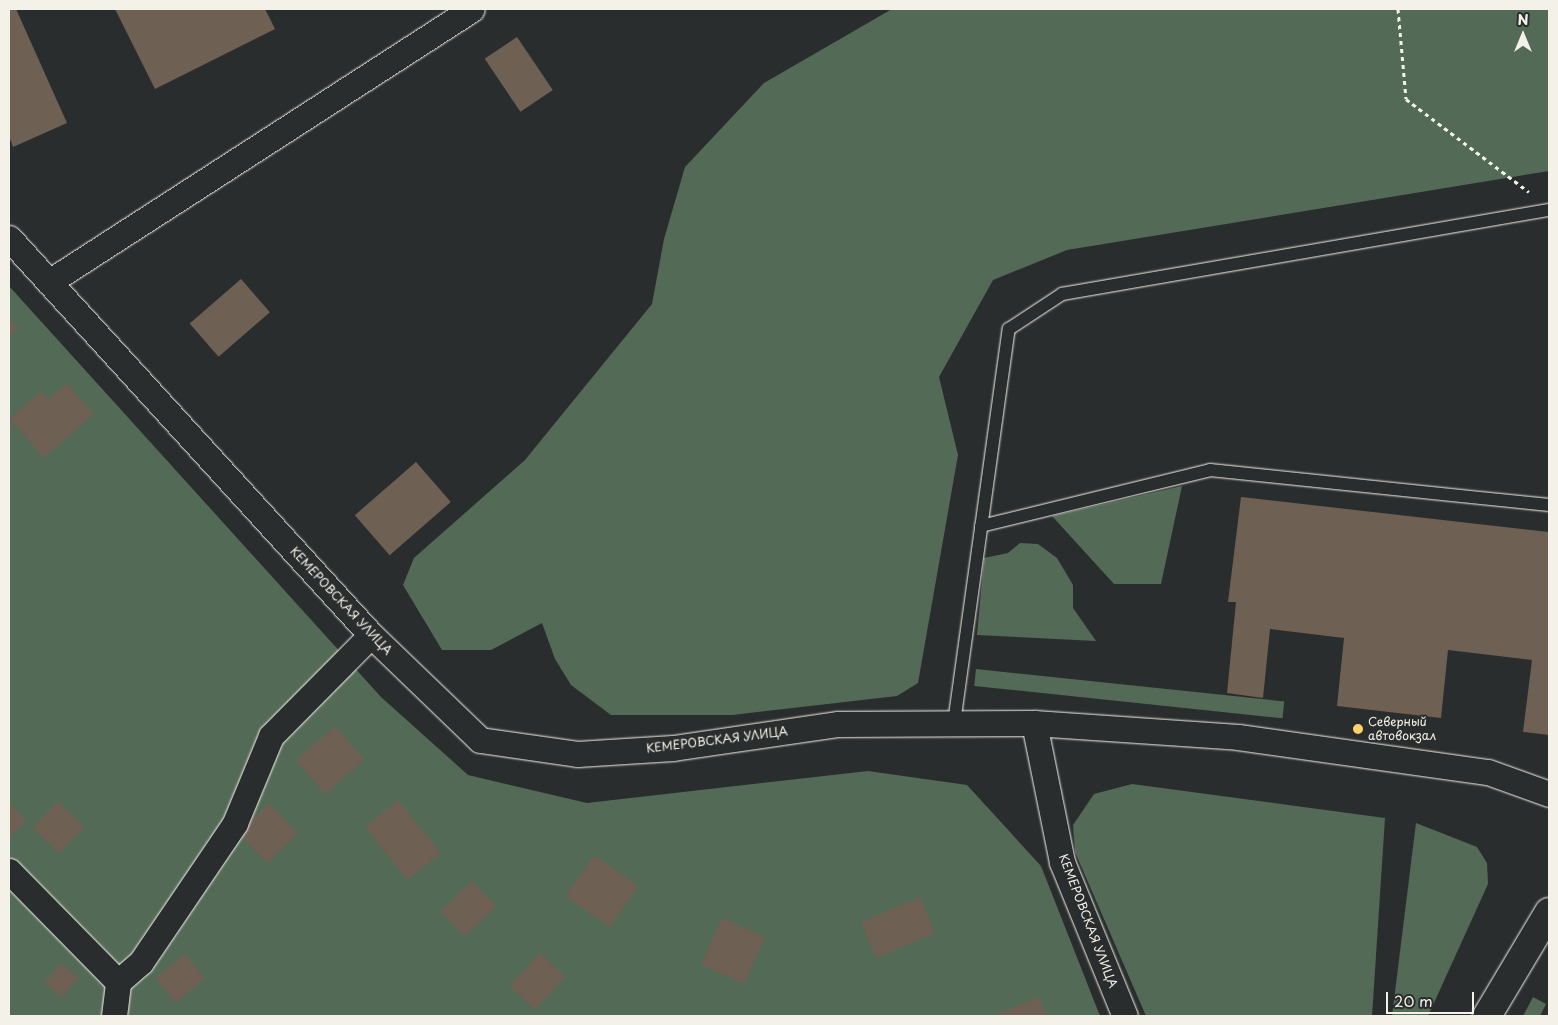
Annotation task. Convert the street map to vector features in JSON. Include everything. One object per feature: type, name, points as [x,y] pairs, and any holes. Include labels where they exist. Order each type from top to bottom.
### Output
[{"type":"main road","points":[[1487,1016],[1549,912]]},
{"type":"street","points":[[49,282],[472,9]]},
{"type":"street","name":"КЕМЕРОВСКАЯ УЛИЦА","points":[[9,238],[371,635],[480,740],[577,754],[673,748],[838,724],[1034,723],[1062,862],[1125,1016]]},
{"type":"street","points":[[114,1016],[118,982],[141,962],[235,822],[271,736],[371,635]]},
{"type":"street","points":[[1034,723],[1238,737],[1488,772],[1549,794]]},
{"type":"street","points":[[9,871],[118,982]]},
{"type":"lane","points":[[954,723],[1009,329],[1062,294],[1549,210]]},
{"type":"lane","points":[[981,526],[1210,470],[1549,505]]},
{"type":"path","points":[[1398,9],[1406,99],[1533,195]]},
{"type":"green space","points":[[892,9],[1549,9],[1549,171],[1067,250],[993,280],[939,377],[958,455],[918,683],[897,696],[732,715],[611,715],[571,685],[555,659],[542,623],[491,650],[442,650],[403,585],[414,558],[525,460],[652,304],[664,239],[685,167],[764,83]]},
{"type":"green space","points":[[9,286],[381,697],[468,775],[587,803],[868,771],[967,785],[1041,866],[1100,1016],[9,1016]]},
{"type":"green space","points":[[1182,486],[1161,584],[1114,584],[1052,516]]},
{"type":"green space","points":[[1020,543],[1038,544],[1057,558],[1073,585],[1073,608],[1096,641],[977,635],[984,558],[1008,553]]},
{"type":"green space","points":[[976,669],[1284,701],[1283,718],[974,686]]},
{"type":"green space","points":[[1132,784],[1385,818],[1372,1016],[1146,1016],[1075,852],[1073,825],[1094,794]]},
{"type":"green space","points":[[1416,823],[1477,847],[1487,863],[1488,884],[1428,1016],[1392,1016]]},
{"type":"green space","points":[[1533,997],[1546,1004],[1540,1016],[1523,1016]]},
{"type":"building","points":[[9,9],[16,9],[67,123],[13,147],[9,136]]},
{"type":"building","points":[[115,9],[265,9],[275,29],[155,89]]},
{"type":"building","points":[[517,37],[553,90],[520,112],[485,59]]},
{"type":"building","points":[[241,279],[270,312],[219,357],[190,324]]},
{"type":"building","points":[[9,317],[18,329],[9,336]]},
{"type":"building","points":[[67,383],[94,414],[44,458],[9,419],[41,391],[48,399]]},
{"type":"building","points":[[416,462],[451,502],[390,555],[355,515]]},
{"type":"building","points":[[1241,497],[1549,532],[1549,735],[1523,732],[1532,660],[1448,650],[1441,718],[1337,706],[1344,638],[1270,629],[1263,698],[1227,693],[1236,602],[1228,602]]},
{"type":"building","points":[[335,726],[365,760],[325,794],[296,760]]},
{"type":"building","points":[[399,800],[441,854],[407,880],[365,826]]},
{"type":"building","points":[[58,801],[85,827],[59,853],[32,828]]},
{"type":"building","points":[[9,802],[26,821],[9,837]]},
{"type":"building","points":[[269,803],[298,833],[267,863],[238,833]]},
{"type":"building","points":[[594,855],[638,886],[610,927],[565,896]]},
{"type":"building","points":[[472,881],[496,906],[465,937],[440,912]]},
{"type":"building","points":[[920,897],[935,933],[876,958],[861,922]]},
{"type":"building","points":[[722,918],[765,937],[744,984],[701,965]]},
{"type":"building","points":[[540,953],[566,977],[535,1010],[509,986]]},
{"type":"building","points":[[185,954],[205,979],[176,1003],[155,978]]},
{"type":"building","points":[[61,963],[79,978],[62,998],[44,983]]},
{"type":"building","points":[[1038,997],[1047,1016],[994,1016]]},
{"type":"place","name":"Северный автовокзал","points":[[1358,729]]}]
